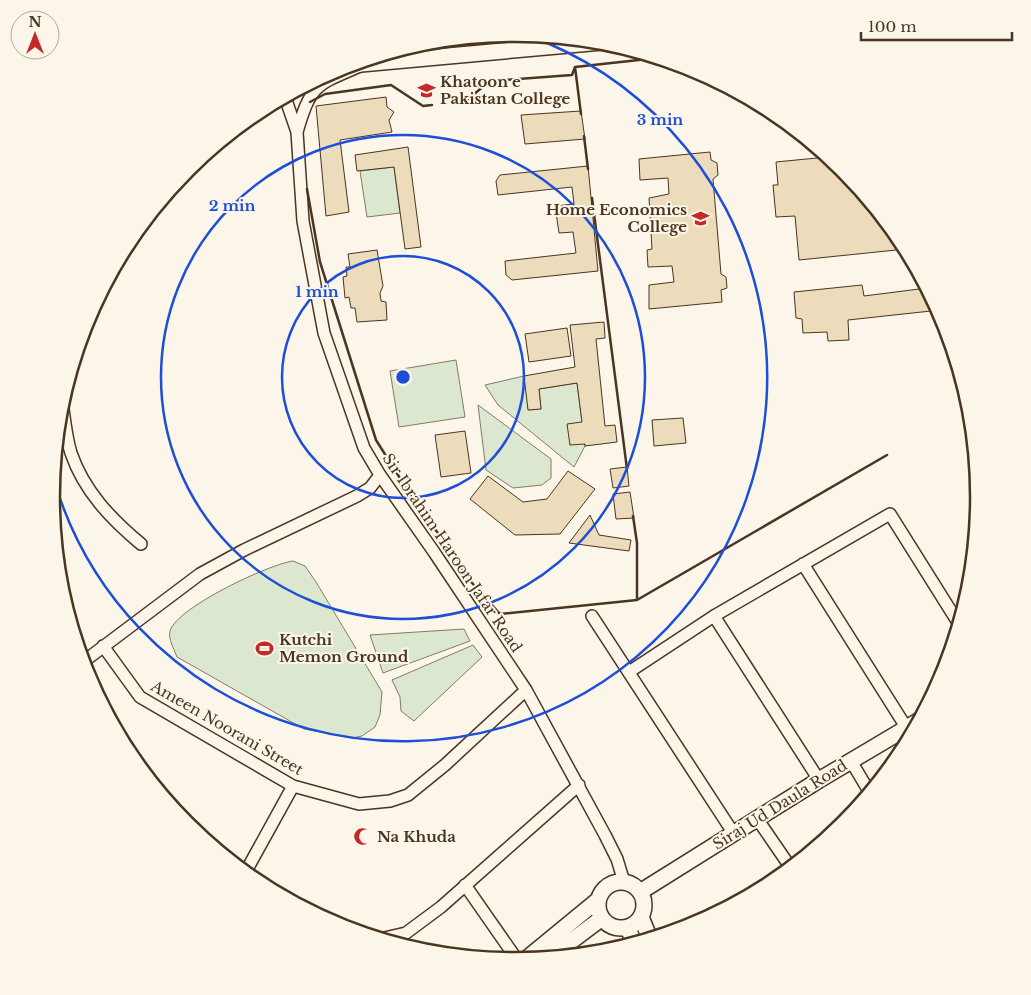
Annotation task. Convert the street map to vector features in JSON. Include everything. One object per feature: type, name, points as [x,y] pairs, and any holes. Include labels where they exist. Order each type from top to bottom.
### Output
[{"type":"main road","points":[[386,62],[543,43]]},
{"type":"main road","name":"Siraj Ud Daula Road","points":[[640,892],[910,725]]},
{"type":"main road","points":[[535,952],[598,900],[610,884],[624,882],[633,885],[640,892],[644,904],[641,917],[647,933]]},
{"type":"main road","points":[[598,900],[598,910],[602,918],[614,927],[628,927],[641,917]]},
{"type":"main road","points":[[559,951],[602,918]]},
{"type":"main road","points":[[628,927],[632,937]]},
{"type":"street","points":[[297,132],[305,105],[317,88]]},
{"type":"street","points":[[287,103],[297,132]]},
{"type":"street","name":"Sir Ibrahim Haroon Jafar Road","points":[[297,132],[304,221],[324,333],[364,448],[380,475],[440,560],[526,690],[579,785],[617,859],[624,882]]},
{"type":"street","points":[[66,426],[71,452],[83,481],[114,522],[140,544]]},
{"type":"street","points":[[89,655],[200,574],[244,550],[358,496],[370,488],[380,475]]},
{"type":"street","points":[[629,672],[714,616],[890,514],[954,617]]},
{"type":"street","points":[[803,564],[906,727]]},
{"type":"street","points":[[592,616],[734,834]]},
{"type":"street","points":[[714,616],[819,780]]},
{"type":"street","name":"Ameen Noorani Street","points":[[103,646],[140,697],[293,786],[358,804],[390,801],[408,795],[526,690]]},
{"type":"street","points":[[851,760],[866,787]]},
{"type":"street","points":[[394,936],[406,933],[441,907],[579,785]]},
{"type":"street","points":[[249,866],[293,786]]},
{"type":"street","points":[[758,820],[787,862]]},
{"type":"street","points":[[465,885],[512,952]]},
{"type":"green space","points":[[394,167],[400,213],[367,217],[360,171]]},
{"type":"green space","points":[[456,360],[465,417],[399,427],[390,371]]},
{"type":"green space","points":[[524,376],[529,410],[541,409],[539,389],[577,383],[585,446],[574,467],[498,405],[485,385]]},
{"type":"green space","points":[[478,405],[551,459],[551,478],[542,485],[513,488],[486,470]]},
{"type":"green space","name":"Kutchi Memon Ground","points":[[293,561],[305,566],[316,582],[382,692],[380,715],[375,727],[362,736],[352,738],[304,729],[177,657],[173,647],[170,631],[176,621],[189,610],[246,578]]},
{"type":"green space","points":[[464,629],[470,641],[383,673],[370,635]]},
{"type":"green space","points":[[473,645],[482,657],[414,721],[401,711],[400,697],[392,680]]},
{"type":"building","points":[[386,97],[387,107],[394,112],[389,120],[392,132],[340,140],[349,212],[326,216],[316,106]]},
{"type":"building","points":[[581,111],[585,139],[525,144],[521,115]]},
{"type":"building","points":[[408,147],[421,247],[405,249],[394,167],[357,171],[355,155]]},
{"type":"building","name":"Home Economics College","points":[[710,152],[711,160],[717,163],[718,175],[713,179],[721,274],[726,277],[727,288],[721,290],[722,302],[649,309],[649,285],[674,282],[672,266],[648,267],[647,250],[652,249],[649,198],[669,194],[668,178],[640,180],[639,159]]},
{"type":"building","points":[[819,158],[858,197],[897,250],[799,260],[795,216],[776,217],[773,185],[778,185],[776,162]]},
{"type":"building","points":[[588,166],[598,271],[512,280],[506,275],[505,261],[576,253],[573,232],[559,233],[555,206],[574,204],[572,187],[498,195],[496,181],[500,175]]},
{"type":"building","points":[[377,250],[383,286],[380,293],[381,301],[386,302],[387,320],[357,322],[355,308],[351,308],[349,297],[345,298],[343,277],[347,276],[346,267],[350,267],[348,254]]},
{"type":"building","points":[[862,285],[864,296],[920,289],[931,311],[848,320],[849,340],[828,341],[827,332],[803,333],[802,319],[796,318],[794,292]]},
{"type":"building","points":[[604,322],[605,338],[596,339],[605,426],[615,425],[617,442],[585,446],[585,444],[570,445],[567,424],[582,422],[577,383],[539,389],[541,409],[528,410],[524,376],[575,367],[570,325]]},
{"type":"building","points":[[567,328],[571,356],[529,362],[525,334]]},
{"type":"building","points":[[683,418],[686,443],[654,446],[652,420]]},
{"type":"building","points":[[465,431],[471,473],[441,477],[435,435]]},
{"type":"building","points":[[627,467],[629,486],[613,488],[610,469]]},
{"type":"building","points":[[568,471],[595,489],[560,534],[515,535],[470,499],[488,476],[523,502],[547,499]]},
{"type":"building","points":[[630,492],[634,518],[616,519],[613,494]]},
{"type":"building","points":[[590,515],[599,535],[631,540],[629,551],[569,543]]},
{"type":"wall","points":[[575,67],[639,60]]},
{"type":"wall","points":[[575,67],[581,114]]},
{"type":"wall","points":[[455,101],[468,99],[490,81],[572,75],[575,67]]},
{"type":"wall","points":[[310,102],[325,94],[391,85],[423,106],[432,105]]},
{"type":"wall","points":[[584,136],[588,169]]},
{"type":"wall","points":[[307,189],[320,262],[376,440],[425,518],[453,550],[464,574],[500,614],[637,600]]},
{"type":"wall","points":[[592,198],[627,469]]},
{"type":"wall","points":[[633,516],[637,543],[637,600],[887,455]]},
{"type":"place","name":"Khatoon e Pakistan College","points":[[426,91]]},
{"type":"place","name":"Home Economics College","points":[[701,219]]},
{"type":"place","name":"Kutchi Memon Ground","points":[[265,649]]},
{"type":"place","name":"Na Khuda","points":[[363,837]]}]
